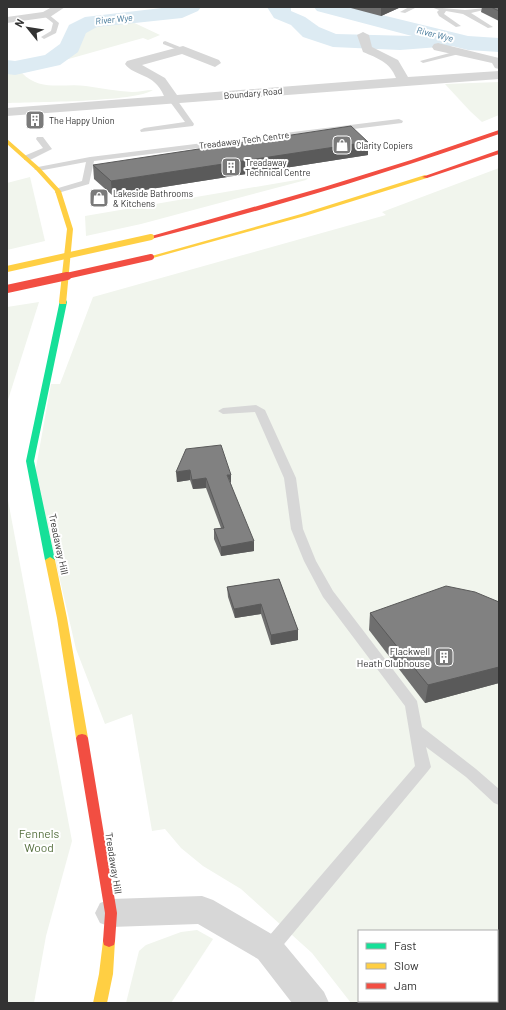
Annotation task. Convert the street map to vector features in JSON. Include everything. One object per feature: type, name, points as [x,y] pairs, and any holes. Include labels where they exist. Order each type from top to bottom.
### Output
[{"type":"main road","points":[[7,269],[151,237],[217,220],[402,167],[499,132]]},
{"type":"main road","name":"Treadaway Hill","points":[[7,141],[27,158],[58,192],[70,229],[63,300],[30,462],[62,618],[111,913],[106,974],[100,1003]]},
{"type":"main road","points":[[7,289],[151,257],[303,215],[402,186],[499,152]]},
{"type":"street","points":[[7,20],[46,15],[60,7]]},
{"type":"street","points":[[363,35],[367,49],[398,66],[403,80]]},
{"type":"street","points":[[438,47],[498,62]]},
{"type":"street","points":[[172,99],[167,86],[161,79],[131,64],[183,50],[215,63]]},
{"type":"street","name":"Boundary Road","points":[[7,112],[403,80],[499,75]]},
{"type":"street","points":[[111,913],[202,910],[269,949],[312,1003]]},
{"type":"lane","points":[[403,12],[414,7]]},
{"type":"lane","points":[[434,7],[444,10],[465,12],[493,7]]},
{"type":"lane","points":[[444,10],[440,12],[440,15],[458,26]]},
{"type":"lane","points":[[465,12],[490,27]]},
{"type":"lane","points":[[44,37],[54,32],[56,23],[46,15]]},
{"type":"lane","points":[[165,43],[183,50]]},
{"type":"lane","points":[[423,61],[461,52]]},
{"type":"lane","points":[[144,130],[190,124],[172,99]]},
{"type":"lane","name":"Treadaway Tech Centre","points":[[38,169],[90,160],[399,121]]},
{"type":"lane","points":[[27,158],[48,150],[40,139]]},
{"type":"lane","points":[[58,192],[86,182],[90,160]]},
{"type":"lane","points":[[223,411],[256,408],[260,410],[290,478],[297,529],[310,561],[328,594],[357,630],[412,705],[415,730],[423,767],[269,949]]},
{"type":"lane","points":[[415,730],[471,773],[499,799]]},
{"type":"green space","points":[[112,18],[126,19],[160,35],[148,40],[143,38],[65,60],[60,64],[22,73],[36,83],[44,85],[78,85],[132,92],[153,90],[143,94],[106,99],[7,103],[7,66],[32,65],[57,58],[69,48],[80,25],[83,23]]},
{"type":"green space","points":[[499,82],[499,115],[482,122],[445,84]]},
{"type":"green space","points":[[499,168],[499,1003],[351,1003],[312,953],[241,889],[203,866],[181,848],[165,829],[152,831],[132,714],[105,724],[76,649],[35,473],[51,384],[60,384],[93,297],[386,215],[382,212]]},
{"type":"green space","points":[[30,177],[45,241],[7,250],[7,183]]},
{"type":"green space","points":[[308,178],[306,180],[141,224],[86,236],[85,216]]},
{"type":"green space","points":[[39,302],[7,403],[7,307]]},
{"type":"green space","name":"Fennels Wood","points":[[7,495],[72,841],[46,936],[34,1003],[7,1003]]},
{"type":"green space","points":[[197,930],[213,939],[171,1003],[126,1003],[139,951],[146,945],[181,932]]},
{"type":"building","points":[[491,7],[499,7],[499,11]]},
{"type":"building","points":[[351,126],[368,142],[111,181],[93,165]]},
{"type":"building","points":[[221,445],[231,475],[227,475],[254,541],[221,547],[214,529],[224,528],[206,478],[192,480],[190,470],[176,472],[186,449]]},
{"type":"building","points":[[279,579],[298,630],[271,635],[261,604],[234,609],[227,587]]},
{"type":"building","name":"Flackwell Heath Clubhouse","points":[[446,586],[475,592],[499,602],[499,667],[428,685],[370,613]]},
{"type":"waterway","name":"River Wye","points":[[7,67],[15,68],[52,60],[70,47],[77,30],[92,21],[182,12],[191,7]]},
{"type":"waterway","points":[[277,7],[281,8],[281,14],[298,21],[311,32],[333,40],[400,43],[452,39]]},
{"type":"waterway","name":"River Wye","points":[[324,7],[452,39]]},
{"type":"waterway","name":"River Wye","points":[[452,39],[468,43],[499,45]]},
{"type":"traffic: fast","points":[[50,560],[30,461],[63,302]]},
{"type":"traffic: slow","points":[[7,141],[38,169],[58,191],[70,229],[63,302]]},
{"type":"traffic: slow","points":[[151,257],[303,215],[425,177]]},
{"type":"traffic: slow","points":[[7,269],[151,237]]},
{"type":"traffic: slow","points":[[50,560],[62,618],[82,738]]},
{"type":"traffic: slow","points":[[100,1003],[106,974],[109,941]]},
{"type":"traffic: jam","points":[[151,237],[326,189],[499,132]]},
{"type":"traffic: jam","points":[[425,177],[499,152]]},
{"type":"traffic: jam","points":[[7,289],[151,257]]},
{"type":"traffic: jam","points":[[82,738],[111,913],[109,941]]},
{"type":"place","name":"The Happy Union","points":[[35,120]]},
{"type":"place","name":"Clarity Copiers","points":[[342,145]]},
{"type":"place","name":"Treadaway Technical Centre","points":[[231,167]]},
{"type":"place","name":"Lakeside Bathrooms & Kitchens","points":[[99,198]]},
{"type":"place","name":"Flackwell Heath Clubhouse","points":[[444,657]]}]
